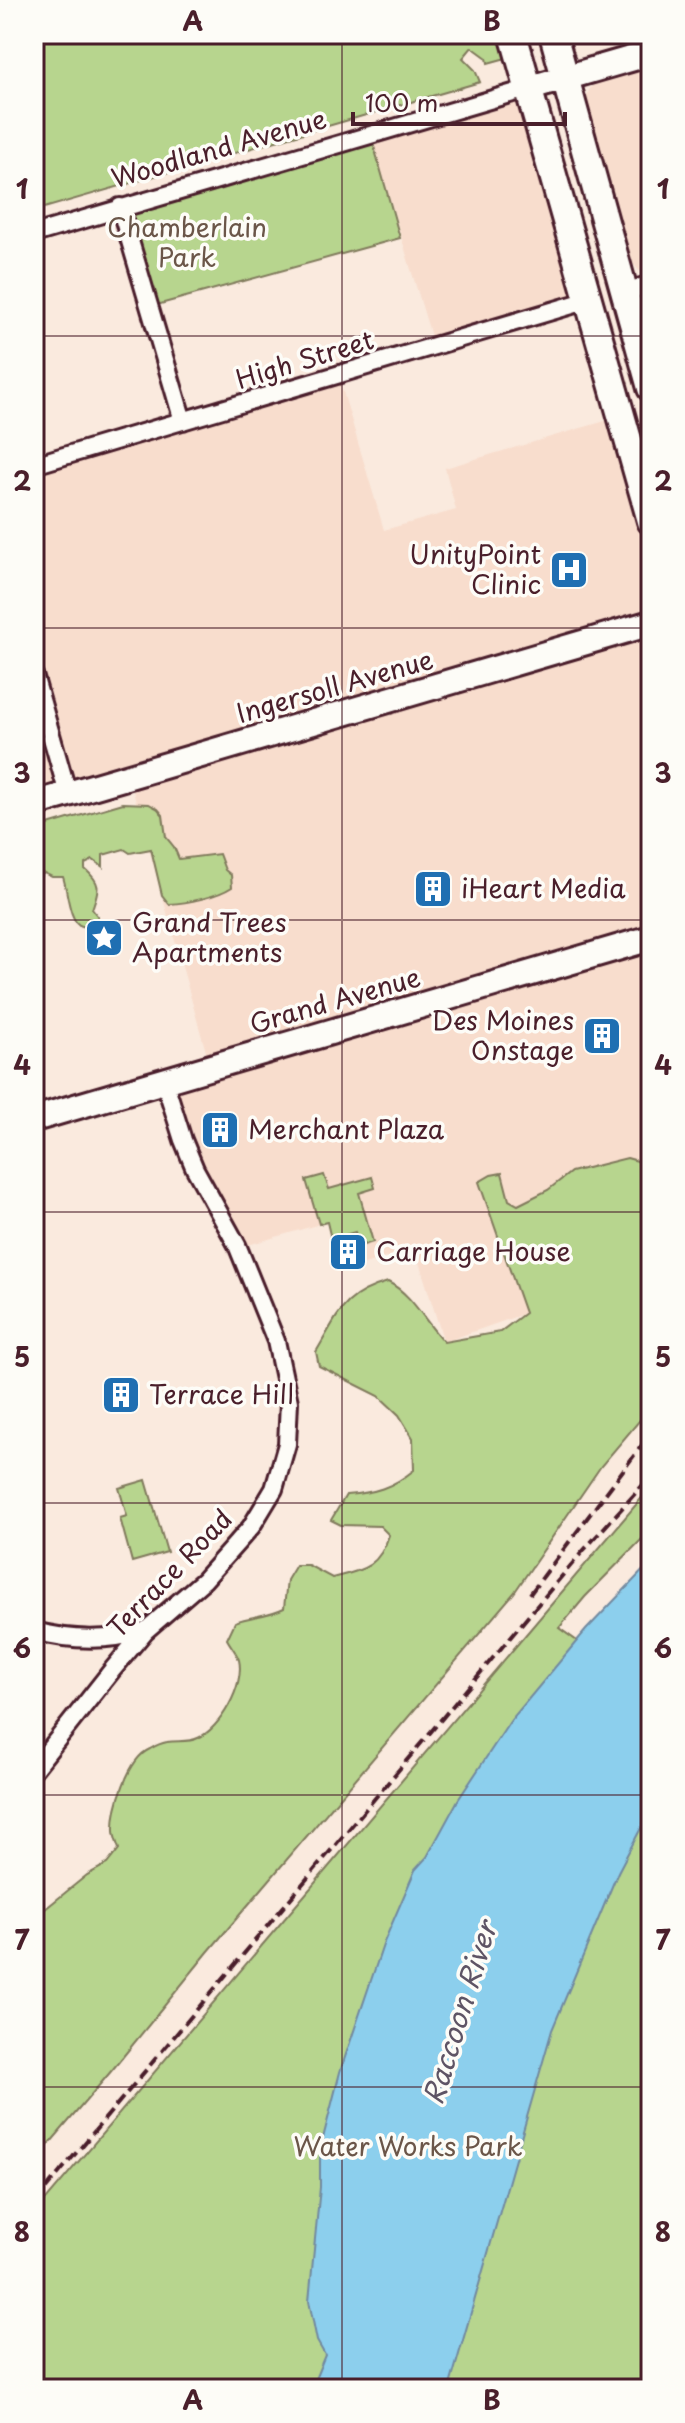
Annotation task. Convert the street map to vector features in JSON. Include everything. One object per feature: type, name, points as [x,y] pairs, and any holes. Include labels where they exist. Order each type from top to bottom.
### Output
[{"type":"main road","points":[[513,34],[651,521]]},
{"type":"main road","points":[[553,34],[651,388]]},
{"type":"main road","name":"Woodland Avenue","points":[[530,88],[651,53]]},
{"type":"main road","name":"Ingersoll Avenue","points":[[34,804],[651,623]]},
{"type":"main road","name":"Grand Avenue","points":[[34,1119],[651,938]]},
{"type":"street","name":"Woodland Avenue","points":[[34,234],[530,88]]},
{"type":"street","points":[[120,207],[183,421]]},
{"type":"street","points":[[625,292],[651,284]]},
{"type":"street","name":"High Street","points":[[34,465],[589,300]]},
{"type":"street","points":[[34,675],[68,794]]},
{"type":"street","name":"Terrace Road","points":[[34,1769],[145,1631],[204,1580],[251,1527],[279,1476],[287,1444],[290,1423],[286,1381],[276,1341],[237,1245],[195,1169],[164,1080]]},
{"type":"street","points":[[34,1631],[67,1638],[105,1640],[145,1631]]},
{"type":"shaded area","points":[[651,66],[651,273],[640,271],[629,260],[585,103],[595,83]]},
{"type":"shaded area","points":[[530,88],[589,300],[434,346],[373,143]]},
{"type":"shaded area","points":[[338,375],[384,530],[456,510],[445,468],[622,416],[651,521],[651,1261],[526,1313],[444,1342],[415,1249],[340,1271],[327,1222],[238,1248],[164,1080],[210,1066],[129,777],[34,804],[34,465]]},
{"type":"green space","points":[[34,34],[499,34],[506,58],[488,63],[487,58],[472,47],[463,58],[475,70],[480,82],[34,211]]},
{"type":"green space","name":"Chamberlain Park","points":[[373,143],[400,238],[153,306],[120,207]]},
{"type":"green space","points":[[123,803],[149,804],[158,809],[163,815],[166,837],[179,859],[219,854],[225,870],[231,875],[232,887],[202,899],[169,904],[162,895],[151,849],[130,853],[124,849],[103,855],[103,867],[93,860],[85,864],[85,869],[97,883],[92,909],[98,917],[95,924],[78,924],[71,912],[63,877],[44,873],[34,882],[34,829]]},
{"type":"green space","points":[[627,1158],[641,1162],[651,1172],[651,1407],[601,1466],[514,1593],[208,1952],[34,2162],[34,1918],[87,1875],[107,1864],[119,1849],[114,1833],[116,1810],[123,1785],[142,1754],[163,1743],[198,1738],[215,1726],[222,1716],[234,1693],[240,1670],[238,1657],[227,1639],[235,1622],[284,1608],[287,1580],[296,1565],[308,1565],[332,1578],[361,1570],[374,1561],[389,1535],[380,1526],[341,1525],[331,1520],[346,1495],[382,1488],[414,1470],[413,1438],[399,1415],[379,1396],[319,1366],[316,1352],[330,1327],[351,1300],[388,1282],[411,1301],[444,1342],[500,1332],[525,1313],[479,1182],[502,1173],[509,1200],[518,1205],[548,1190],[571,1172]]},
{"type":"green space","points":[[324,1175],[329,1189],[372,1177],[375,1188],[359,1193],[373,1242],[360,1246],[355,1232],[331,1239],[327,1222],[319,1224],[306,1180]]},
{"type":"green space","points":[[146,1480],[167,1552],[132,1562],[120,1518],[127,1516],[119,1488]]},
{"type":"green space","name":"Water Works Park","points":[[651,1487],[651,1530],[559,1628],[651,1694],[651,2389],[34,2389],[34,2214]]},
{"type":"water","name":"Raccoon River","points":[[651,1562],[651,1809],[618,1872],[552,2030],[449,2389],[311,2389],[325,2355],[317,2341],[309,2301],[320,2187],[320,2150],[340,2072],[384,1942],[415,1870],[427,1857],[458,1800],[511,1720],[586,1630]]},
{"type":"railway","points":[[530,1594],[651,1433]]},
{"type":"railway","points":[[34,2203],[583,1551],[651,1476]]},
{"type":"place","name":"UnityPoint Clinic","points":[[569,570]]},
{"type":"place","name":"iHeart Media","points":[[433,889]]},
{"type":"place","name":"Grand Trees Apartments","points":[[104,938]]},
{"type":"place","name":"Des Moines Onstage","points":[[602,1036]]},
{"type":"place","name":"Merchant Plaza","points":[[220,1130]]},
{"type":"place","name":"Carriage House","points":[[348,1252]]},
{"type":"place","name":"Terrace Hill","points":[[121,1395]]}]
